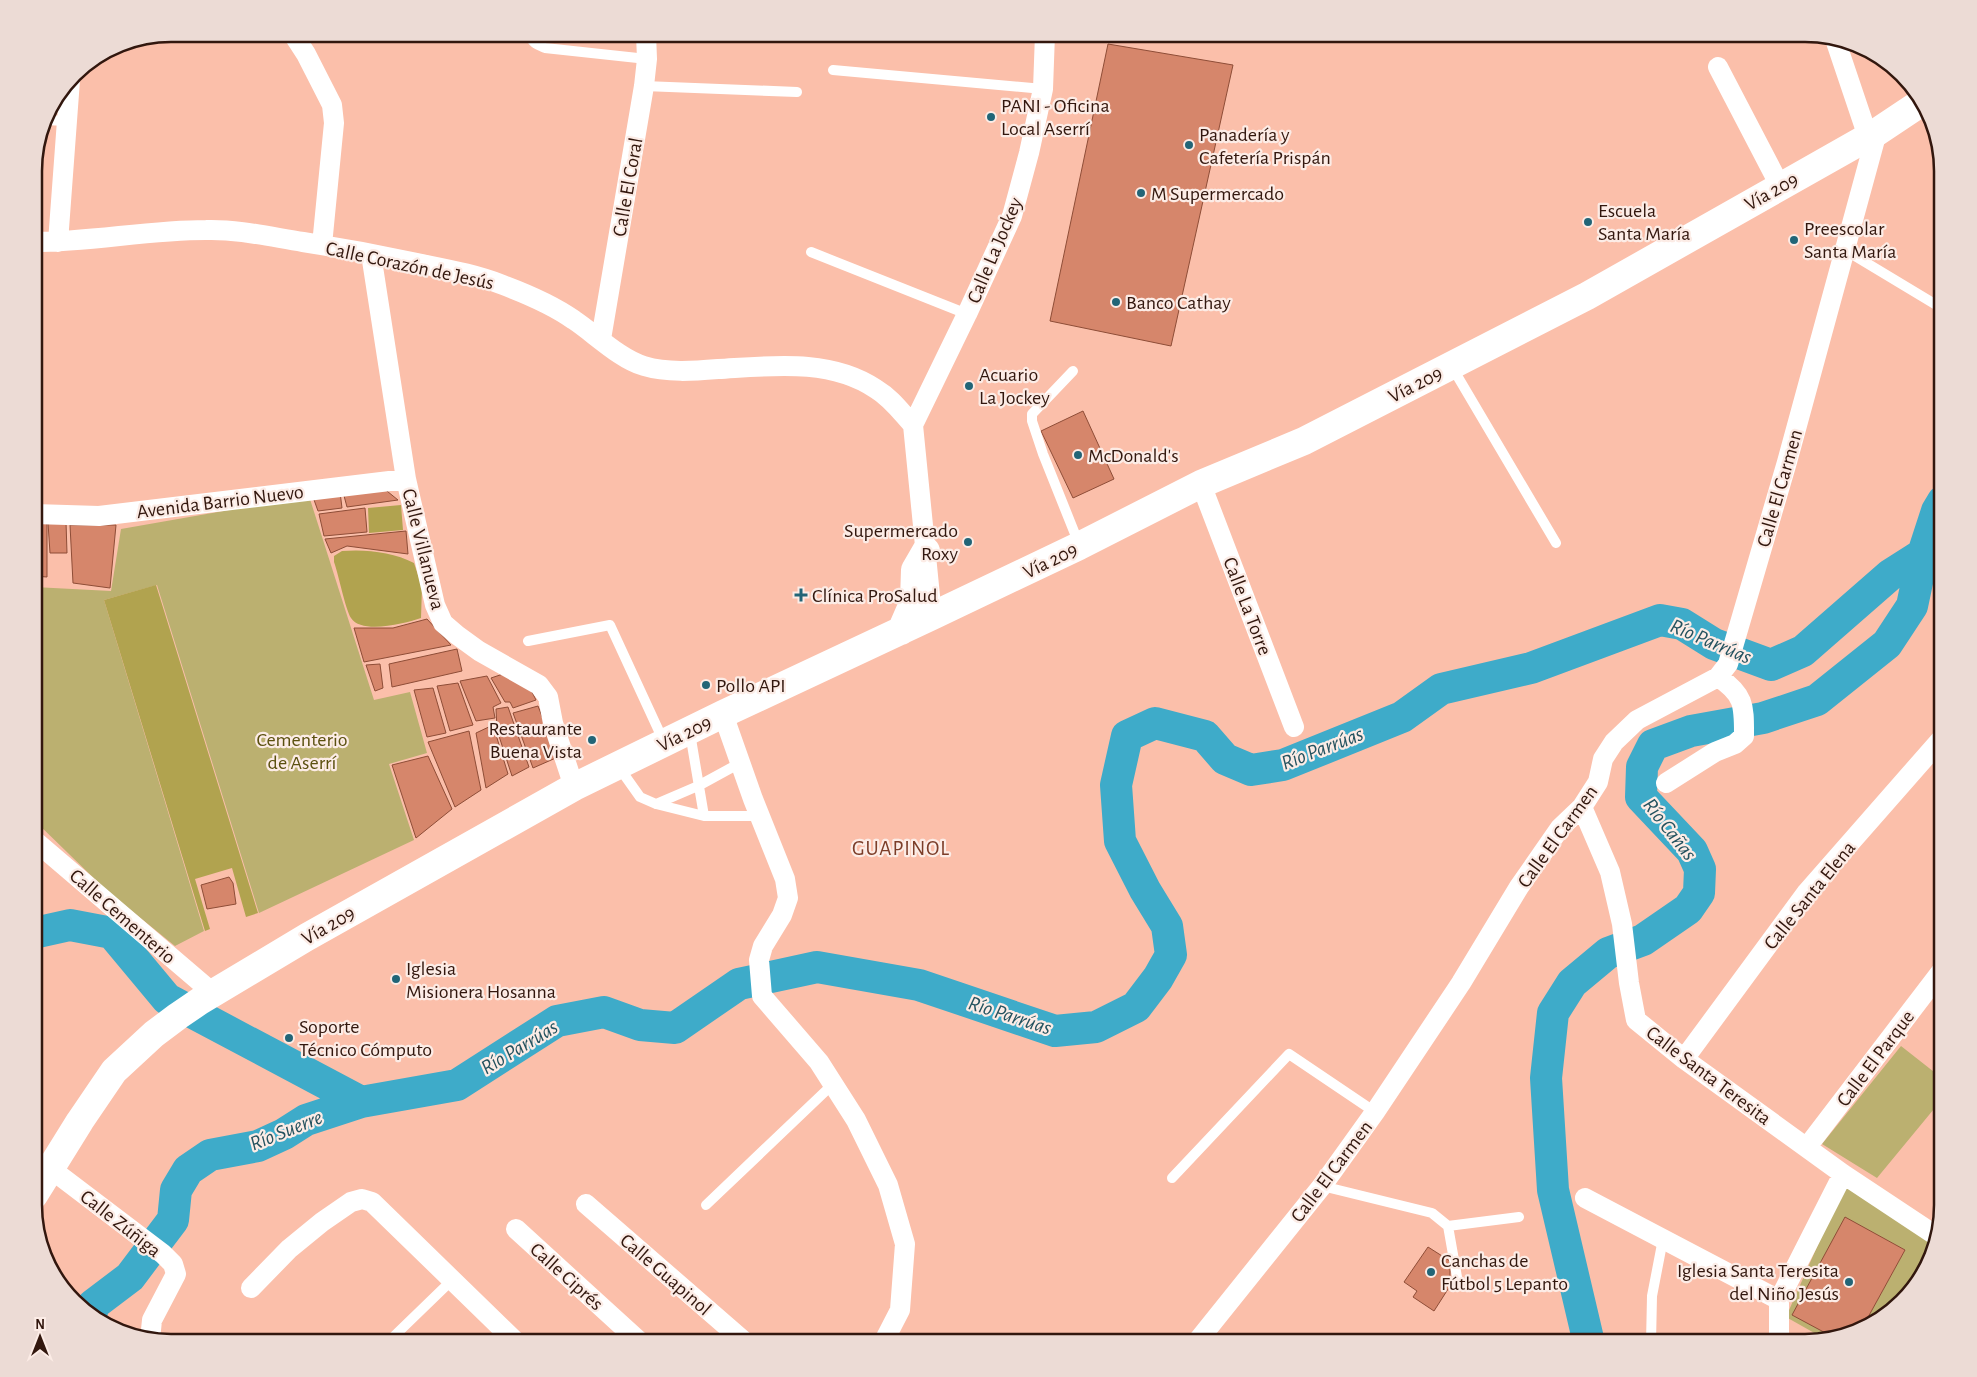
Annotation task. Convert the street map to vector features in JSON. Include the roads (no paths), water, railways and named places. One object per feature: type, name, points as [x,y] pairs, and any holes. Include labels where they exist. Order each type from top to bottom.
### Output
[{"type":"main road","name":"Vía 209","points":[[43,1182],[80,1121],[114,1071],[154,1034],[197,1003],[307,937],[574,787],[689,730],[1080,546],[1201,484],[1304,441],[1587,296],[1873,134],[1915,104]]},
{"type":"main road","points":[[901,631],[914,600],[915,570],[926,551]]},
{"type":"street","points":[[299,43],[332,105],[334,124],[322,245]]},
{"type":"street","name":"Calle El Coral","points":[[601,339],[644,86],[647,59],[646,43]]},
{"type":"street","name":"Calle La Jockey","points":[[912,425],[967,314],[1012,216],[1030,153],[1043,88],[1045,43]]},
{"type":"street","points":[[1838,47],[1873,134]]},
{"type":"street","points":[[1718,67],[1780,186]]},
{"type":"street","points":[[58,242],[69,93]]},
{"type":"street","name":"Calle El Carmen","points":[[1203,1334],[1322,1186],[1375,1112],[1461,983],[1519,887],[1560,828],[1582,808],[1598,782],[1603,759],[1614,742],[1637,720],[1723,671],[1787,462],[1846,250],[1873,134]]},
{"type":"street","name":"Calle Corazón de Jesús","points":[[43,242],[208,230],[243,233],[322,245],[465,273],[502,284],[541,301],[601,339],[619,354],[642,366],[684,371],[777,365],[810,367],[851,375],[876,389],[893,402],[912,425]]},
{"type":"street","name":"Calle Villanueva","points":[[371,254],[406,479],[435,605],[443,623],[457,636],[479,651],[539,685],[548,697],[553,723],[574,787]]},
{"type":"street","points":[[912,425],[932,616]]},
{"type":"street","name":"Avenida Barrio Nuevo","points":[[43,514],[99,516],[406,479]]},
{"type":"street","name":"Calle La Torre","points":[[1201,484],[1294,727]]},
{"type":"street","points":[[1666,784],[1715,752],[1734,744],[1744,736],[1744,708],[1734,687],[1723,671]]},
{"type":"street","points":[[723,714],[785,879],[788,898],[782,915],[763,946],[759,960],[762,996],[818,1062],[856,1120],[888,1185],[905,1244],[900,1310],[888,1334]]},
{"type":"street","name":"Calle Santa Elena","points":[[1684,1059],[1808,892],[1934,747]]},
{"type":"street","name":"Calle Santa Teresita","points":[[1582,808],[1610,872],[1622,924],[1629,983],[1636,1020],[1684,1059],[1843,1174],[1931,1232]]},
{"type":"street","name":"Calle Cementerio","points":[[43,849],[197,1003]]},
{"type":"street","name":"Calle El Parque","points":[[1807,1147],[1934,981]]},
{"type":"street","name":"Calle Zúñiga","points":[[51,1169],[145,1240],[173,1264],[176,1274],[152,1320],[151,1333]]},
{"type":"street","points":[[1779,1334],[1780,1300],[1843,1174]]},
{"type":"street","points":[[1585,1198],[1780,1300]]},
{"type":"street","points":[[252,1288],[288,1249],[322,1222],[352,1202],[362,1199],[372,1202],[507,1334]]},
{"type":"street","name":"Calle Guapinol","points":[[586,1204],[736,1334]]},
{"type":"street","name":"Calle Ciprés","points":[[516,1229],[631,1334]]},
{"type":"lane","points":[[535,43],[545,48],[647,59]]},
{"type":"lane","points":[[833,70],[1043,88]]},
{"type":"lane","points":[[644,86],[797,92]]},
{"type":"lane","points":[[53,120],[67,121]]},
{"type":"lane","points":[[1846,250],[1934,304]]},
{"type":"lane","points":[[811,252],[967,314]]},
{"type":"lane","points":[[1451,366],[1556,543]]},
{"type":"lane","points":[[1074,371],[1032,414],[1032,421],[1043,454],[1080,546]]},
{"type":"lane","points":[[528,641],[610,625],[665,742]]},
{"type":"lane","points":[[689,730],[704,816]]},
{"type":"lane","points":[[656,804],[698,786],[740,763]]},
{"type":"lane","points":[[618,766],[640,797],[656,804],[704,816],[760,816]]},
{"type":"lane","points":[[1172,1178],[1289,1054],[1375,1112]]},
{"type":"lane","points":[[706,1205],[833,1084]]},
{"type":"lane","points":[[1322,1186],[1432,1213],[1448,1226],[1457,1277]]},
{"type":"lane","points":[[1448,1226],[1519,1217]]},
{"type":"lane","points":[[1651,1334],[1652,1296],[1663,1239]]},
{"type":"lane","points":[[395,1334],[451,1281]]},
{"type":"waterway","name":"Río Cañas","points":[[1587,1334],[1553,1190],[1546,1078],[1553,1013],[1572,983],[1608,953],[1643,940],[1688,909],[1699,893],[1700,869],[1692,851],[1641,797],[1642,767],[1653,745],[1691,731],[1763,718],[1817,700],[1887,644],[1912,606],[1923,554],[1934,520]]},
{"type":"waterway","name":"Río Parrúas","points":[[43,931],[70,925],[112,933],[167,999],[361,1102],[457,1085],[557,1021],[604,1012],[640,1025],[675,1028],[739,984],[817,967],[919,985],[1055,1031],[1096,1027],[1136,1007],[1158,978],[1171,955],[1167,926],[1145,890],[1120,841],[1116,785],[1127,736],[1155,723],[1205,736],[1225,759],[1251,770],[1283,765],[1402,717],[1441,689],[1531,668],[1660,620],[1682,624],[1714,644],[1771,665],[1803,651],[1890,575],[1923,554]]},
{"type":"waterway","name":"Río Suerre","points":[[93,1307],[130,1277],[173,1220],[176,1190],[188,1170],[210,1155],[258,1146],[284,1134],[306,1120],[361,1102]]},
{"type":"place","name":"PANI - Oficina Local Aserrí","points":[[991,117]]},
{"type":"place","name":"Panadería y Cafetería Prispán","points":[[1189,145]]},
{"type":"place","name":"M Supermercado","points":[[1141,193]]},
{"type":"place","name":"Escuela Santa María","points":[[1588,222]]},
{"type":"place","name":"Preescolar Santa María","points":[[1794,240]]},
{"type":"place","name":"Banco Cathay","points":[[1116,302]]},
{"type":"place","name":"Acuario La Jockey","points":[[969,386]]},
{"type":"place","name":"McDonald's","points":[[1078,455]]},
{"type":"place","name":"Supermercado Roxy","points":[[968,542]]},
{"type":"place","name":"Clínica ProSalud","points":[[801,595]]},
{"type":"place","name":"Pollo API","points":[[706,685]]},
{"type":"place","name":"Restaurante Buena Vista","points":[[592,740]]},
{"type":"place","name":"Iglesia Misionera Hosanna","points":[[396,979]]},
{"type":"place","name":"Soporte Técnico Cómputo","points":[[289,1038]]},
{"type":"place","name":"Canchas de Fútbol 5 Lepanto","points":[[1431,1272]]},
{"type":"place","name":"Iglesia Santa Teresita del Niño Jesús","points":[[1849,1282]]},
{"type":"district","name":"GUAPINOL","points":[[901,848]]},
{"type":"park label","name":"Cementerio de Aserrí","points":[[302,750]]}]
